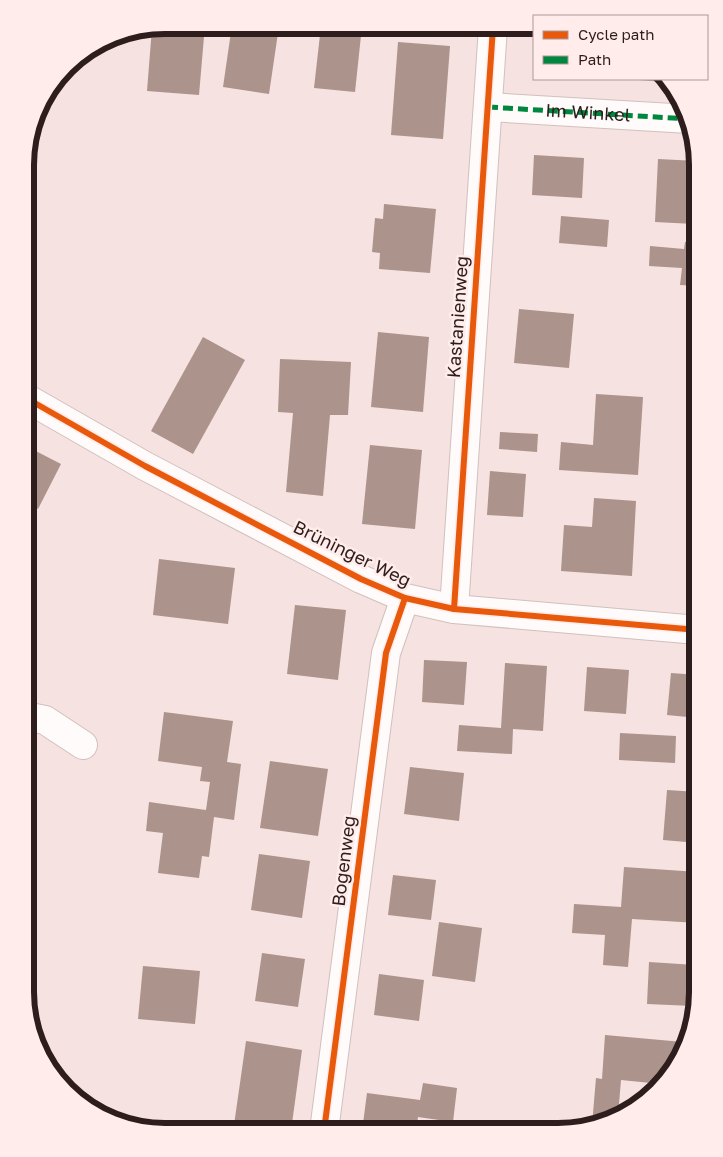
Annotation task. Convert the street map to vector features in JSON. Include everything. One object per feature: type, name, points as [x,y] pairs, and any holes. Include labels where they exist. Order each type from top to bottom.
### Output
[{"type":"street","name":"Kastanienweg","points":[[454,609],[493,34]]},
{"type":"street","name":"Im Winkel","points":[[488,107],[680,118]]},
{"type":"street","name":"Brüninger Weg","points":[[34,403],[145,466],[361,579],[405,598],[454,609],[689,629]]},
{"type":"street","name":"Bogenweg","points":[[325,1123],[386,652],[405,598]]},
{"type":"street","points":[[34,718],[45,720],[83,745]]},
{"type":"building","points":[[204,34],[199,95],[147,91],[151,35]]},
{"type":"building","points":[[231,34],[278,34],[269,94],[223,87]]},
{"type":"building","points":[[320,34],[361,34],[355,92],[314,88]]},
{"type":"building","points":[[398,42],[450,46],[443,139],[391,135]]},
{"type":"building","points":[[534,155],[584,158],[582,198],[532,195]]},
{"type":"building","points":[[658,159],[689,161],[689,224],[655,222]]},
{"type":"building","points":[[384,204],[436,209],[430,273],[379,269],[380,253],[372,252],[375,218],[383,219]]},
{"type":"building","points":[[561,216],[609,220],[607,247],[559,243]]},
{"type":"building","points":[[685,242],[689,242],[689,286],[680,285],[682,268],[649,266],[650,246],[684,249]]},
{"type":"building","points":[[519,309],[574,314],[569,368],[514,363]]},
{"type":"building","points":[[378,332],[429,337],[423,412],[371,407]]},
{"type":"building","points":[[203,337],[245,360],[193,454],[151,431]]},
{"type":"building","points":[[280,359],[351,362],[348,415],[330,415],[323,496],[286,492],[293,413],[278,412]]},
{"type":"building","points":[[596,394],[643,397],[638,475],[559,470],[561,442],[593,445]]},
{"type":"building","points":[[500,432],[538,434],[537,452],[499,449]]},
{"type":"building","points":[[370,445],[422,450],[415,529],[362,524]]},
{"type":"building","points":[[34,450],[61,464],[38,509],[34,507]]},
{"type":"building","points":[[490,471],[526,474],[523,517],[487,515]]},
{"type":"building","points":[[594,498],[636,501],[632,576],[561,571],[564,525],[592,527]]},
{"type":"building","points":[[159,559],[235,568],[228,624],[153,615]]},
{"type":"building","points":[[295,605],[346,610],[338,680],[287,674]]},
{"type":"building","points":[[424,660],[467,662],[464,705],[422,702]]},
{"type":"building","points":[[505,663],[547,666],[543,731],[513,729],[512,754],[457,751],[459,725],[501,728]]},
{"type":"building","points":[[587,667],[629,670],[626,714],[584,711]]},
{"type":"building","points":[[671,673],[689,674],[689,717],[667,715]]},
{"type":"building","points":[[164,712],[233,721],[227,762],[241,764],[234,820],[214,817],[209,857],[202,856],[199,878],[158,873],[163,833],[146,831],[149,802],[206,810],[210,782],[200,781],[202,767],[158,761]]},
{"type":"building","points":[[620,733],[676,736],[675,763],[619,760]]},
{"type":"building","points":[[270,761],[328,769],[318,836],[260,828]]},
{"type":"building","points":[[410,767],[464,773],[459,821],[404,814]]},
{"type":"building","points":[[667,790],[689,791],[689,842],[663,840]]},
{"type":"building","points":[[259,854],[310,861],[302,918],[251,910]]},
{"type":"building","points":[[624,867],[689,871],[689,922],[632,919],[628,967],[603,965],[605,935],[572,933],[574,904],[621,907]]},
{"type":"building","points":[[393,875],[436,880],[431,920],[388,915]]},
{"type":"building","points":[[439,922],[482,928],[475,982],[432,976]]},
{"type":"building","points":[[262,953],[305,959],[298,1007],[255,1001]]},
{"type":"building","points":[[649,962],[689,965],[688,1006],[647,1004]]},
{"type":"building","points":[[143,966],[200,971],[195,1024],[138,1019]]},
{"type":"building","points":[[379,974],[424,980],[419,1021],[374,1015]]},
{"type":"building","points":[[605,1035],[679,1042],[667,1065],[653,1083],[621,1080],[619,1108],[593,1119],[596,1078],[602,1079]]},
{"type":"building","points":[[246,1041],[302,1050],[292,1123],[234,1123]]},
{"type":"building","points":[[423,1083],[457,1088],[453,1122],[418,1117],[417,1123],[363,1123],[367,1093],[420,1100]]},
{"type":"marked path","points":[[488,107],[680,118]]},
{"type":"cycle path","points":[[454,609],[493,34]]},
{"type":"cycle path","points":[[34,403],[145,466],[361,579],[405,598],[454,609],[689,629]]},
{"type":"cycle path","points":[[325,1123],[386,653],[405,598]]}]
